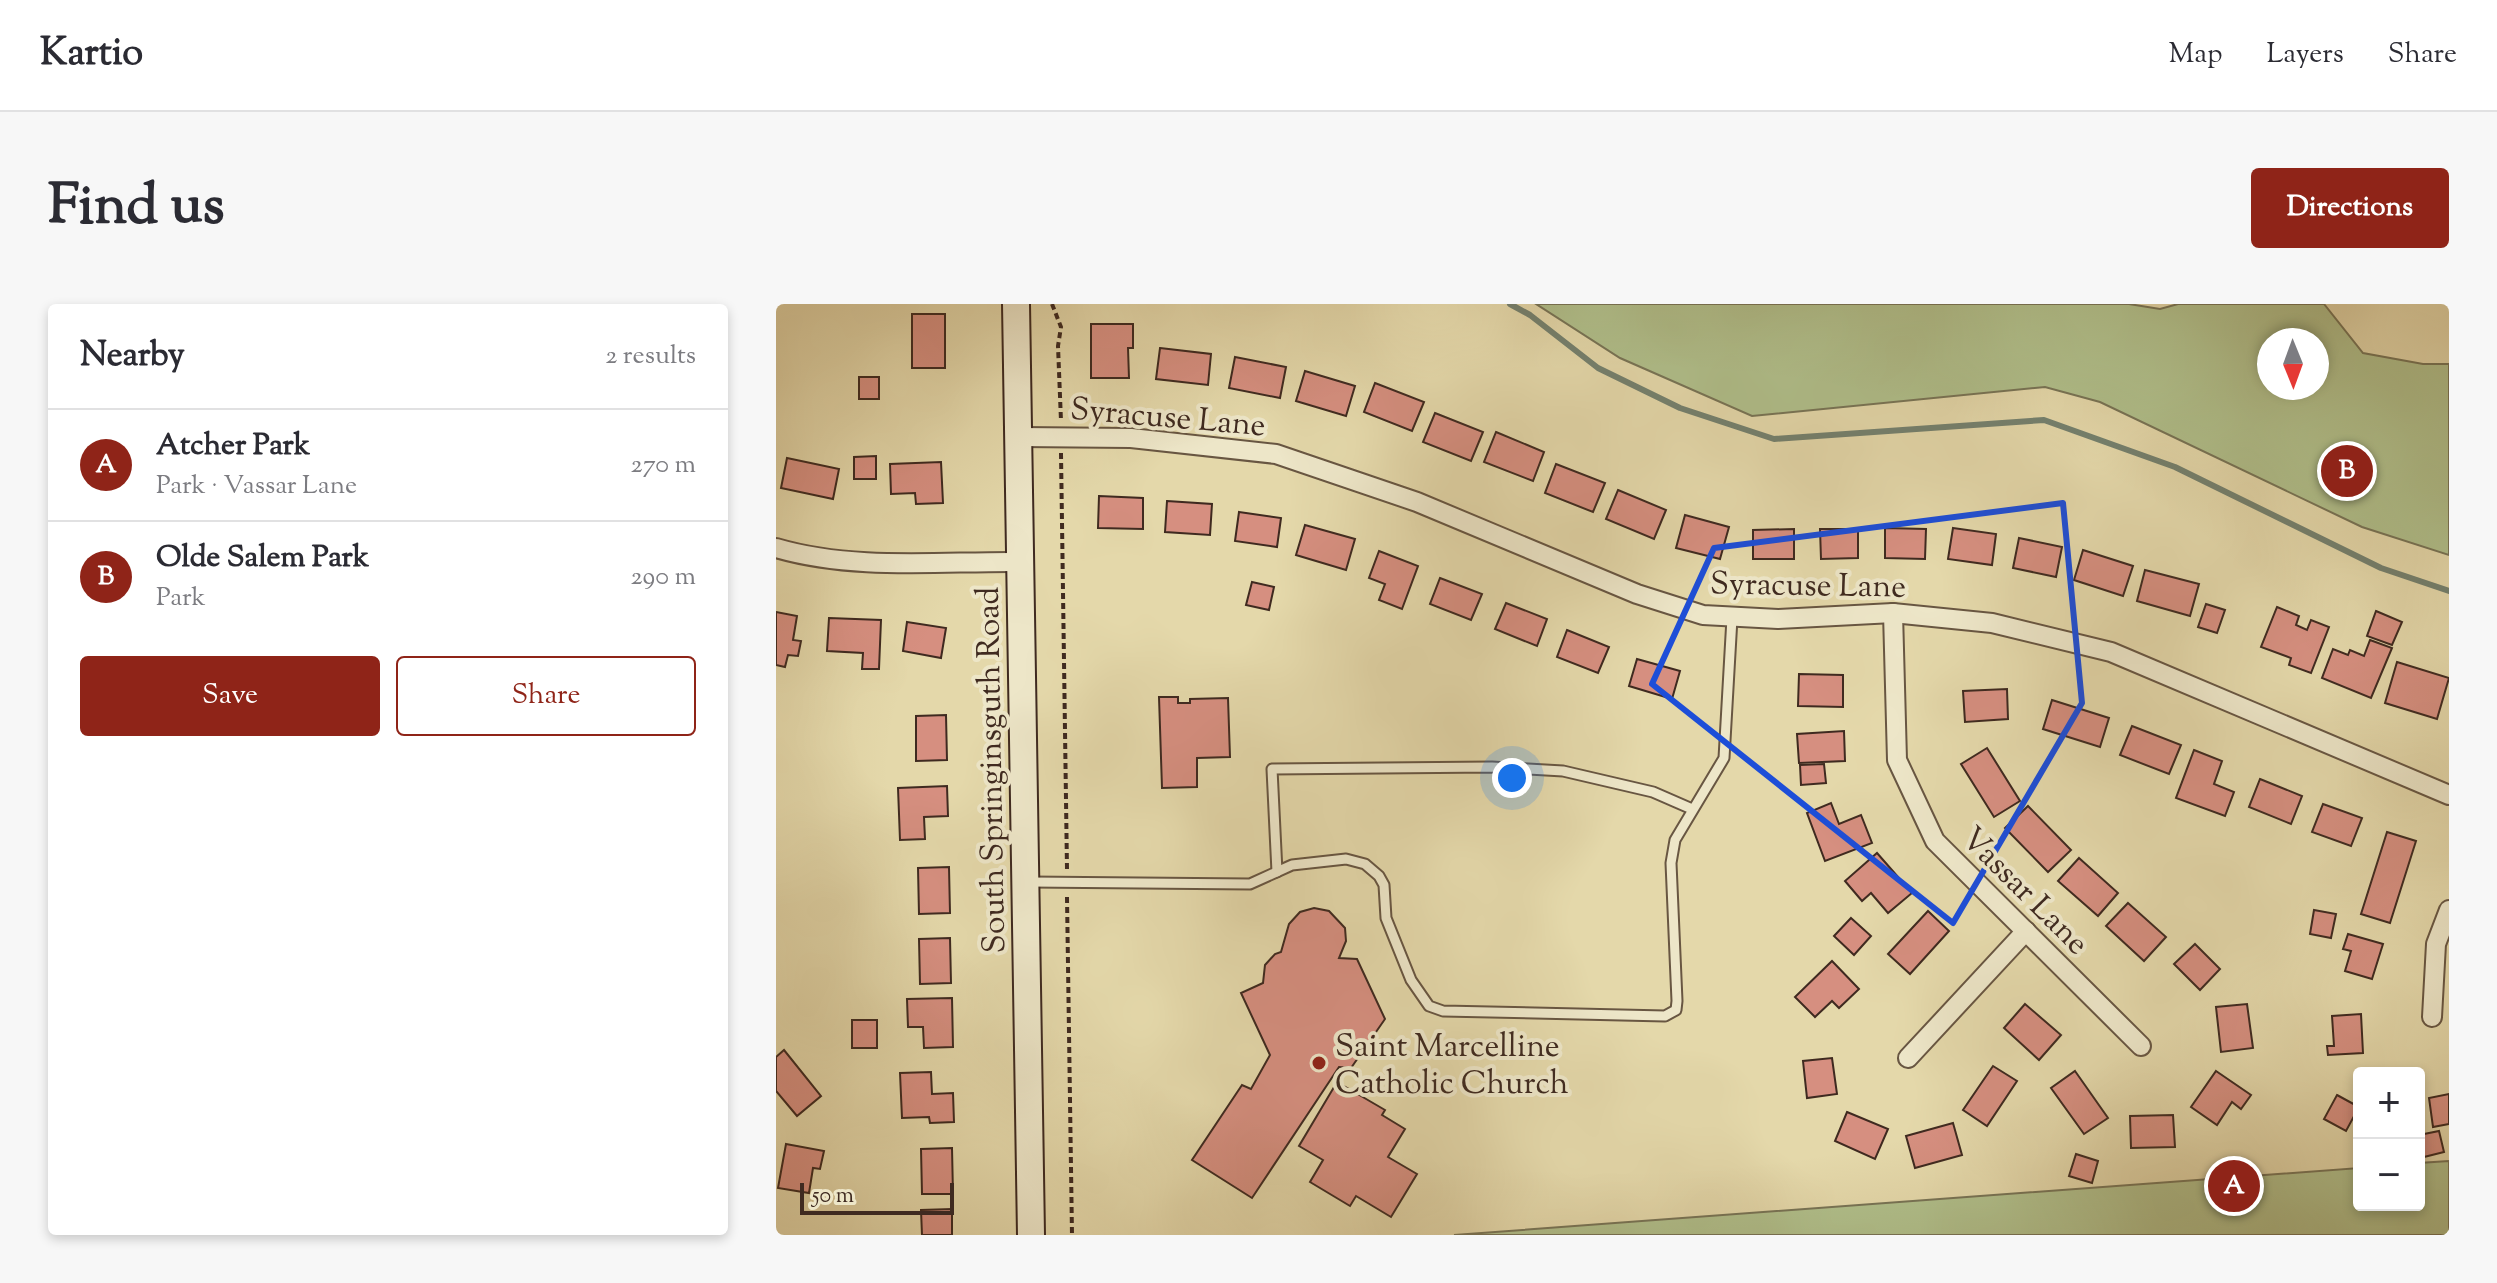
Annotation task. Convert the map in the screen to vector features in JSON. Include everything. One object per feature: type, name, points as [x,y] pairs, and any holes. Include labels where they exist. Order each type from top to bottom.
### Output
[{"type":"street","name":"South Springinsguth Road","points":[[1016,304],[1031,1235]]},
{"type":"street","name":"Syracuse Lane","points":[[1020,437],[1177,441],[1276,454],[1417,502],[1670,607],[1703,615],[1778,619],[1893,613],[1992,623],[2111,652],[2449,795]]},
{"type":"street","points":[[776,548],[865,562],[1021,562]]},
{"type":"street","name":"Vassar Lane","points":[[1893,613],[1897,760],[1935,841],[2141,1046]]},
{"type":"street","points":[[2432,1017],[2436,944],[2449,910]]},
{"type":"street","points":[[1908,1058],[2026,931]]},
{"type":"lane","points":[[1027,882],[1250,884],[1292,865],[1346,859],[1365,864],[1379,876],[1384,885],[1386,918],[1411,980],[1429,1006],[1443,1011],[1665,1016],[1676,1010],[1677,1001],[1671,863],[1675,840],[1724,758],[1732,618]]},
{"type":"lane","points":[[1277,872],[1272,769],[1492,767],[1563,771],[1653,792],[1692,809]]},
{"type":"path","points":[[1052,304],[1061,327],[1058,346],[1072,1235]]},
{"type":"highlighted area","points":[[2063,503],[2082,703],[1953,923],[1652,684],[1714,548]]},
{"type":"green space","points":[[1536,304],[2129,304],[2160,309],[2178,304],[2324,304],[2363,353],[2423,364],[2449,364],[2449,555],[2362,527],[2100,402],[2045,387],[1752,416],[1620,358]]},
{"type":"green space","points":[[2449,1161],[2449,1235],[1454,1235],[2353,1168],[2353,1211],[2425,1211],[2425,1163]]},
{"type":"building","points":[[912,314],[945,314],[945,368],[912,368]]},
{"type":"building","points":[[1091,324],[1133,324],[1133,348],[1128,348],[1129,378],[1091,378]]},
{"type":"building","points":[[1160,348],[1211,354],[1208,385],[1156,379]]},
{"type":"building","points":[[1235,357],[1286,367],[1280,398],[1229,388]]},
{"type":"building","points":[[1305,371],[1355,386],[1346,416],[1296,401]]},
{"type":"building","points":[[859,377],[879,377],[879,399],[859,399]]},
{"type":"building","points":[[1375,383],[1424,402],[1412,431],[1364,412]]},
{"type":"building","points":[[1435,413],[1483,432],[1471,461],[1423,442]]},
{"type":"building","points":[[1496,432],[1544,452],[1533,481],[1484,462]]},
{"type":"building","points":[[876,456],[876,479],[854,479],[854,457]]},
{"type":"building","points":[[787,458],[839,469],[833,499],[781,488]]},
{"type":"building","points":[[941,462],[943,503],[916,504],[915,493],[891,494],[890,464]]},
{"type":"building","points":[[1556,464],[1605,483],[1593,512],[1545,493]]},
{"type":"building","points":[[1618,490],[1666,510],[1654,539],[1606,519]]},
{"type":"building","points":[[1099,496],[1143,498],[1143,529],[1098,528]]},
{"type":"building","points":[[1167,501],[1212,504],[1210,535],[1165,532]]},
{"type":"building","points":[[1239,512],[1281,518],[1277,547],[1235,541]]},
{"type":"building","points":[[1685,515],[1729,527],[1720,559],[1676,548]]},
{"type":"building","points":[[1305,525],[1355,539],[1346,570],[1296,555]]},
{"type":"building","points":[[1885,528],[1926,529],[1925,559],[1885,558]]},
{"type":"building","points":[[1953,528],[1996,534],[1992,565],[1948,559]]},
{"type":"building","points":[[1794,529],[1794,559],[1753,559],[1753,530]]},
{"type":"building","points":[[1820,529],[1858,529],[1858,558],[1821,559]]},
{"type":"building","points":[[2019,538],[2062,547],[2056,577],[2013,568]]},
{"type":"building","points":[[2083,550],[2133,566],[2123,596],[2074,580]]},
{"type":"building","points":[[1379,551],[1418,566],[1402,609],[1379,600],[1385,584],[1369,578]]},
{"type":"building","points":[[2145,570],[2199,584],[2190,616],[2137,601]]},
{"type":"building","points":[[1440,578],[1482,594],[1471,620],[1430,604]]},
{"type":"building","points":[[1252,582],[1274,587],[1269,610],[1246,605]]},
{"type":"building","points":[[1506,603],[1547,619],[1537,646],[1495,629]]},
{"type":"building","points":[[2206,604],[2225,610],[2217,633],[2198,627]]},
{"type":"building","points":[[2277,607],[2299,616],[2296,625],[2307,630],[2311,620],[2329,627],[2311,673],[2289,665],[2291,658],[2261,647]]},
{"type":"building","points":[[2376,611],[2402,622],[2392,645],[2367,636]]},
{"type":"building","points":[[776,612],[797,616],[793,640],[801,641],[798,656],[788,655],[785,667],[776,665]]},
{"type":"building","points":[[829,618],[881,620],[879,669],[862,669],[863,653],[827,651]]},
{"type":"building","points":[[907,622],[946,628],[941,658],[903,651]]},
{"type":"building","points":[[1567,630],[1609,647],[1598,673],[1557,657]]},
{"type":"building","points":[[2370,640],[2392,648],[2371,698],[2322,678],[2333,649],[2348,655],[2350,650],[2364,656]]},
{"type":"building","points":[[1637,659],[1680,671],[1672,699],[1629,686]]},
{"type":"building","points":[[2397,662],[2449,678],[2437,719],[2385,703]]},
{"type":"building","points":[[1799,674],[1843,675],[1843,707],[1798,706]]},
{"type":"building","points":[[2007,689],[2008,719],[1965,722],[1963,691]]},
{"type":"building","points":[[1159,697],[1178,697],[1178,703],[1190,703],[1190,699],[1228,698],[1230,757],[1197,758],[1197,787],[1162,788]]},
{"type":"building","points":[[2052,700],[2109,718],[2100,747],[2043,729]]},
{"type":"building","points":[[946,715],[947,760],[916,761],[916,716]]},
{"type":"building","points":[[2132,726],[2181,745],[2169,774],[2120,755]]},
{"type":"building","points":[[1844,731],[1845,761],[1799,763],[1797,734]]},
{"type":"building","points":[[1987,748],[2020,801],[1994,817],[1961,764]]},
{"type":"building","points":[[2194,750],[2222,761],[2214,784],[2234,792],[2225,816],[2176,798]]},
{"type":"building","points":[[1824,764],[1826,783],[1801,785],[1800,765]]},
{"type":"building","points":[[2260,779],[2302,796],[2291,824],[2249,807]]},
{"type":"building","points":[[947,786],[948,816],[924,817],[925,839],[900,840],[898,788]]},
{"type":"building","points":[[1831,803],[1839,824],[1861,815],[1872,843],[1825,861],[1807,813]]},
{"type":"building","points":[[2323,804],[2362,818],[2351,846],[2312,832]]},
{"type":"building","points":[[2028,806],[2071,850],[2048,872],[2005,828]]},
{"type":"building","points":[[2387,832],[2416,841],[2390,923],[2361,914]]},
{"type":"building","points":[[1877,853],[1912,893],[1888,913],[1871,893],[1862,901],[1845,881]]},
{"type":"building","points":[[2079,858],[2118,893],[2098,916],[2058,881]]},
{"type":"building","points":[[949,867],[950,913],[919,914],[918,868]]},
{"type":"building","points":[[2128,903],[2166,937],[2144,961],[2106,926]]},
{"type":"building","points":[[1314,908],[1329,911],[1345,928],[1346,941],[1339,958],[1357,959],[1385,1019],[1351,1068],[1339,1067],[1252,1198],[1192,1160],[1242,1085],[1251,1089],[1270,1055],[1241,993],[1263,983],[1265,965],[1281,952],[1289,924],[1300,912]]},
{"type":"building","points":[[2314,910],[2336,914],[2331,938],[2310,934]]},
{"type":"building","points":[[1928,911],[1949,931],[1910,974],[1888,954]]},
{"type":"building","points":[[1851,918],[1871,936],[1854,955],[1834,936]]},
{"type":"building","points":[[2348,934],[2383,944],[2372,979],[2345,971],[2351,951],[2343,949]]},
{"type":"building","points":[[950,938],[951,983],[920,984],[919,939]]},
{"type":"building","points":[[2195,944],[2220,969],[2200,990],[2174,964]]},
{"type":"building","points":[[1832,961],[1859,989],[1839,1008],[1832,1001],[1815,1017],[1795,997]]},
{"type":"building","points":[[952,998],[953,1047],[924,1048],[923,1027],[908,1027],[907,999]]},
{"type":"building","points":[[2025,1004],[2061,1035],[2039,1060],[2004,1028]]},
{"type":"building","points":[[2247,1004],[2253,1048],[2221,1052],[2216,1007]]},
{"type":"building","points":[[2361,1014],[2363,1053],[2328,1055],[2327,1046],[2334,1046],[2332,1016]]},
{"type":"building","points":[[852,1020],[877,1020],[877,1048],[852,1048]]},
{"type":"building","points":[[784,1050],[821,1096],[797,1116],[776,1091],[776,1057]]},
{"type":"building","points":[[1832,1058],[1837,1094],[1807,1098],[1803,1061]]},
{"type":"building","points":[[1993,1066],[2017,1081],[1987,1126],[1963,1110]]},
{"type":"building","points":[[2075,1071],[2108,1118],[2084,1134],[2051,1088]]},
{"type":"building","points":[[2216,1071],[2251,1095],[2241,1109],[2232,1102],[2217,1125],[2191,1107]]},
{"type":"building","points":[[931,1072],[932,1094],[953,1093],[954,1122],[930,1123],[929,1117],[902,1118],[900,1073]]},
{"type":"building","points":[[1337,1082],[1385,1110],[1382,1115],[1405,1129],[1388,1157],[1417,1174],[1391,1217],[1356,1196],[1350,1206],[1310,1182],[1323,1160],[1299,1146]]},
{"type":"building","points":[[2449,1094],[2449,1124],[2433,1127],[2429,1098]]},
{"type":"building","points":[[2337,1095],[2353,1104],[2353,1118],[2346,1131],[2324,1119]]},
{"type":"building","points":[[1847,1112],[1888,1129],[1875,1159],[1835,1141]]},
{"type":"building","points":[[2173,1115],[2175,1147],[2131,1148],[2130,1116]]},
{"type":"building","points":[[1953,1123],[1962,1155],[1915,1168],[1906,1136]]},
{"type":"building","points":[[2439,1131],[2444,1152],[2425,1157],[2425,1134]]},
{"type":"building","points":[[786,1144],[824,1151],[820,1169],[813,1168],[809,1193],[778,1188]]},
{"type":"building","points":[[952,1148],[953,1194],[922,1194],[921,1149]]},
{"type":"building","points":[[2076,1154],[2098,1161],[2092,1183],[2069,1176]]},
{"type":"building","points":[[952,1209],[952,1235],[922,1235],[921,1210]]},
{"type":"waterway","points":[[1510,304],[1530,315],[1598,368],[1680,408],[1774,439],[2044,420],[2175,467],[2381,568],[2449,591]]},
{"type":"place","name":"Olde Salem Park","points":[[2347,471]]},
{"type":"place","name":"Saint Marcelline Catholic Church","points":[[1319,1063]]},
{"type":"place","name":"Atcher Park","points":[[2234,1186]]}]
